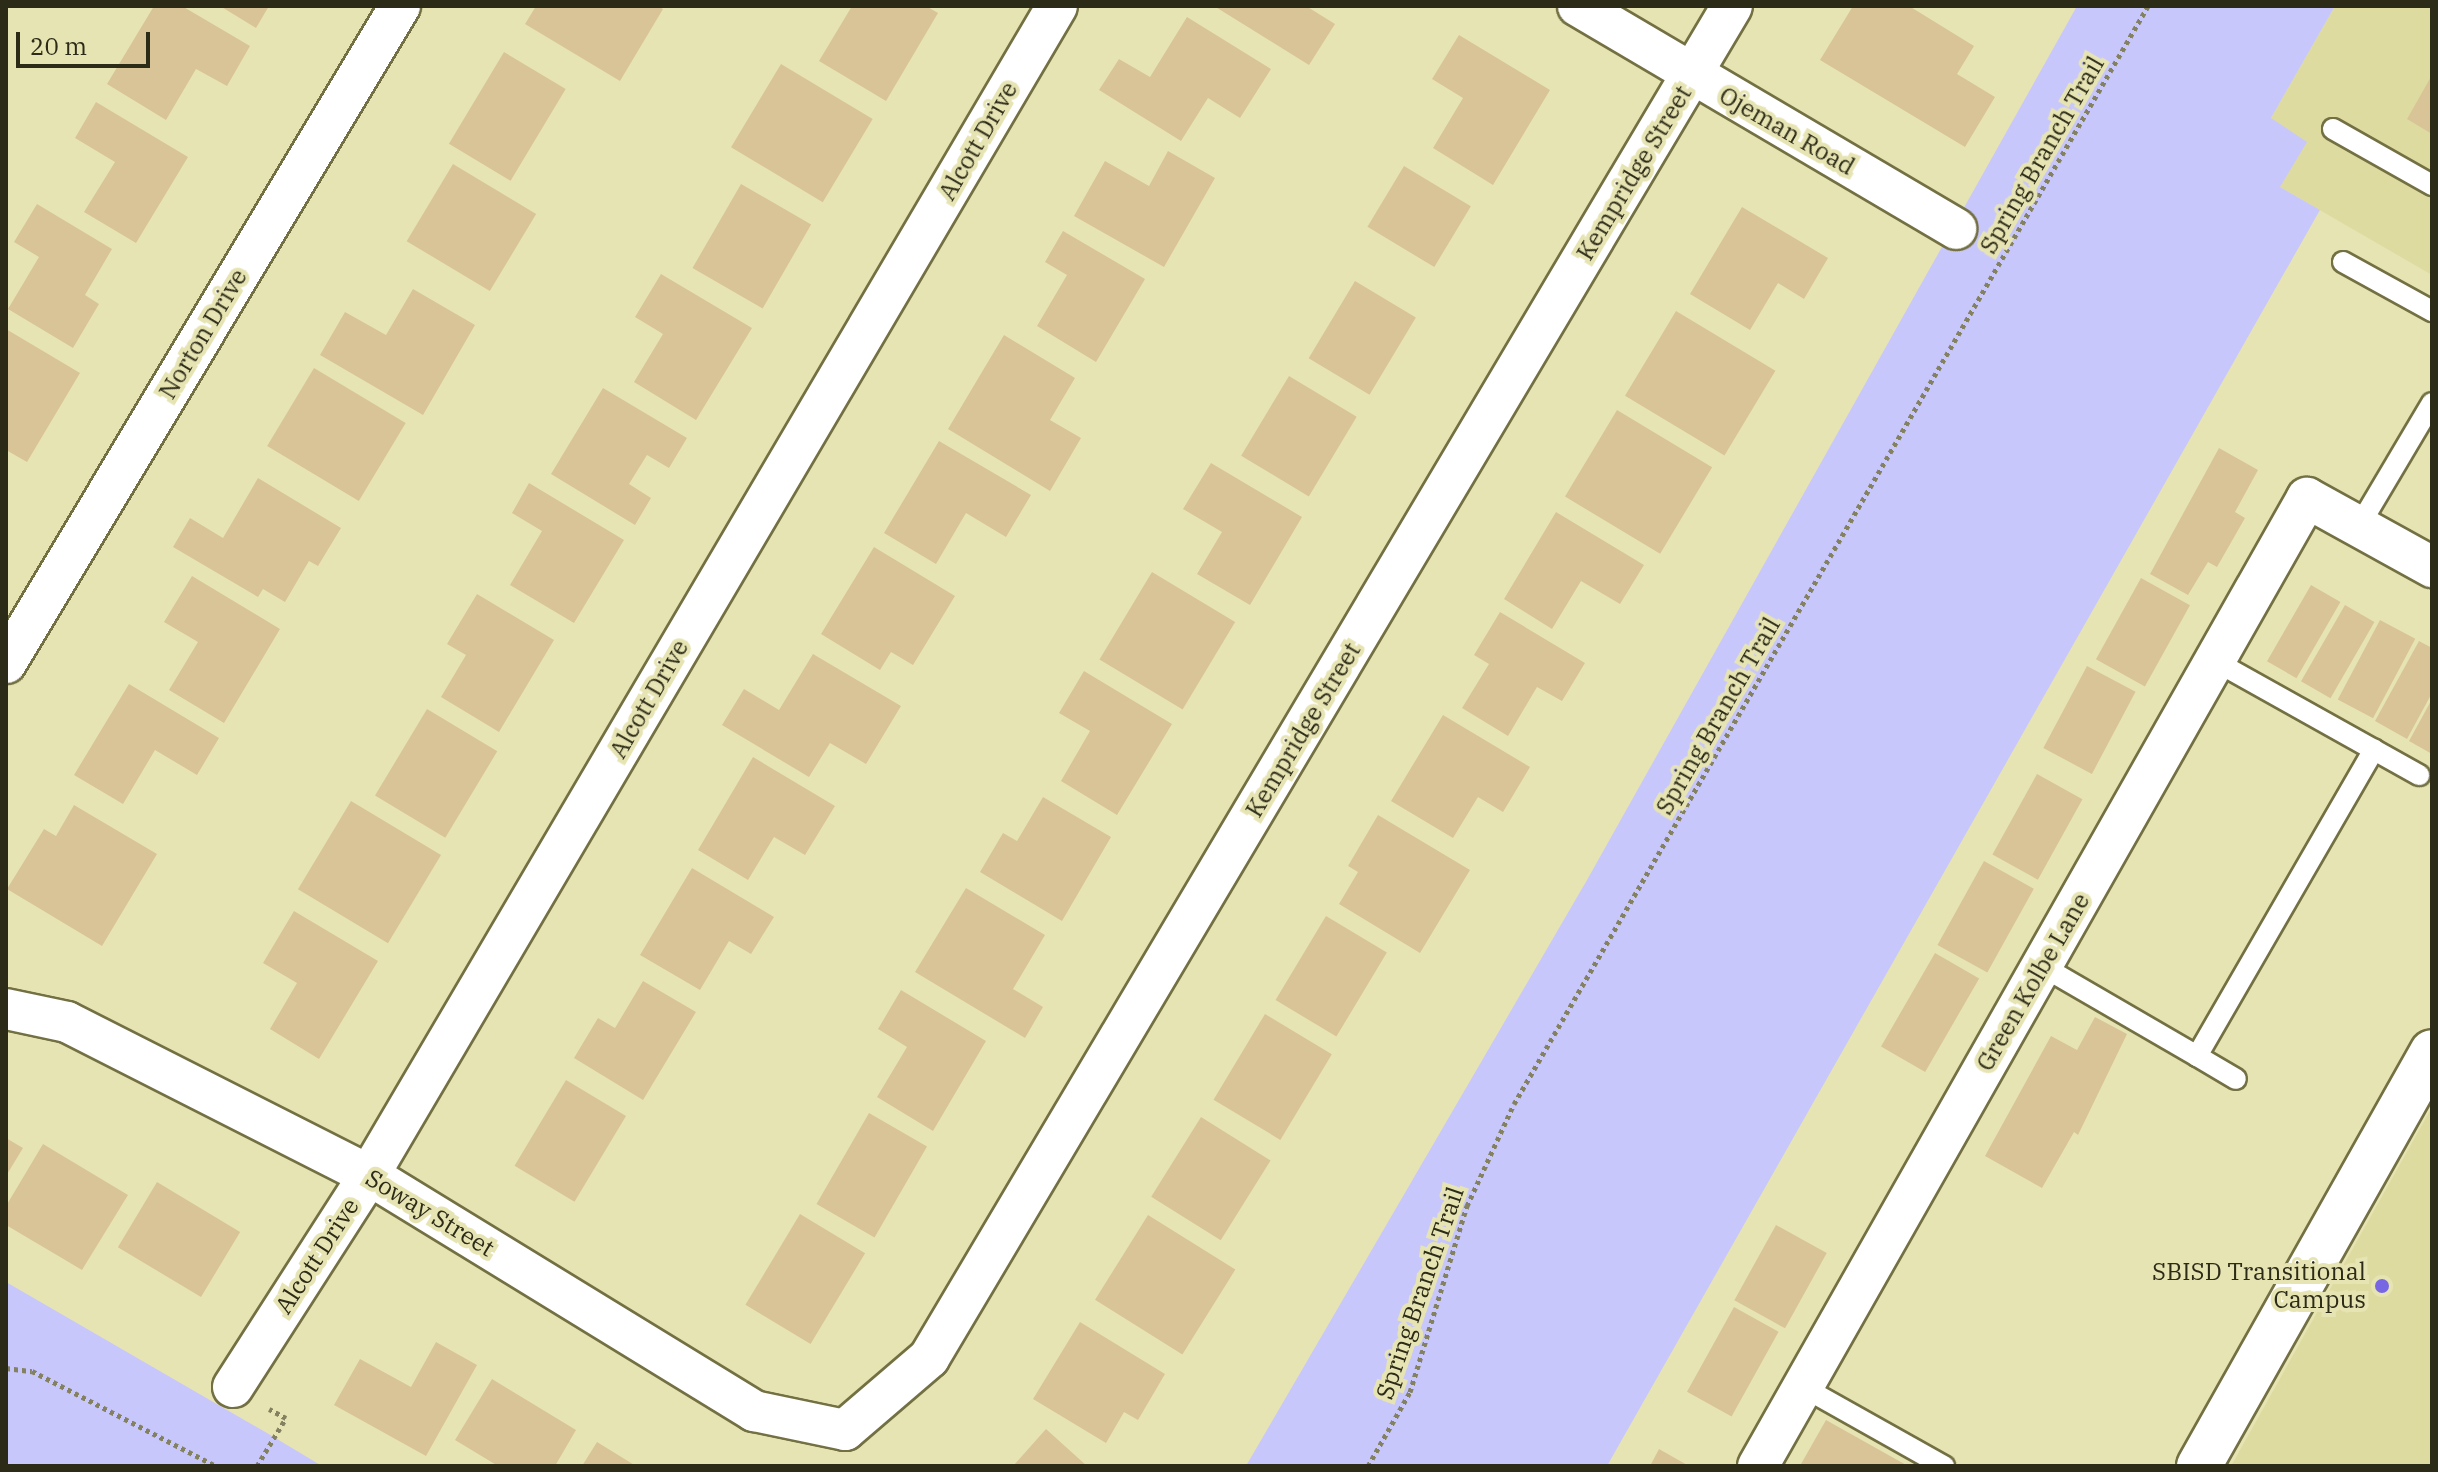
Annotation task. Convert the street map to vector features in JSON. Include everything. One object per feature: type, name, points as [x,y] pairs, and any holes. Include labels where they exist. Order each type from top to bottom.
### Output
[{"type":"street","name":"Norton Drive","points":[[6,663],[400,6]]},
{"type":"street","name":"Alcott Drive","points":[[233,1387],[369,1175],[1057,6]]},
{"type":"street","name":"Ojeman Road","points":[[1578,6],[1956,229]]},
{"type":"street","name":"Kempridge Street","points":[[845,1430],[929,1358],[1732,6]]},
{"type":"street","name":"Green Kolbe Lane","points":[[1758,1466],[2307,498],[2359,526]]},
{"type":"street","points":[[2359,526],[2432,567]]},
{"type":"street","name":"Soway Street","points":[[6,1009],[67,1022],[369,1175],[754,1411],[845,1430]]},
{"type":"street","points":[[2199,1466],[2432,1052]]},
{"type":"lane","points":[[2333,129],[2432,185]]},
{"type":"lane","points":[[2343,262],[2432,311]]},
{"type":"lane","points":[[2359,526],[2432,403]]},
{"type":"lane","points":[[2215,661],[2419,775]]},
{"type":"lane","points":[[2197,1056],[2374,750]]},
{"type":"lane","points":[[2042,966],[2236,1079]]},
{"type":"lane","points":[[1803,1387],[1944,1466]]},
{"type":"path","name":"Spring Branch Trail","points":[[1368,1466],[1410,1392],[1467,1206],[1514,1104],[2148,6]]},
{"type":"path","points":[[6,1368],[32,1371],[216,1466]]},
{"type":"path","points":[[233,1387],[286,1418],[257,1466]]},
{"type":"shaded area","points":[[2077,6],[2335,6],[2271,118],[2307,142],[2280,187],[2320,210],[1607,1466],[1246,1466],[1587,880]]},
{"type":"shaded area","points":[[2335,6],[2432,6],[2432,275],[2280,187],[2271,118]]},
{"type":"shaded area","name":"SBISD Transitional Campus","points":[[2432,1107],[2432,1466],[2231,1466]]},
{"type":"shaded area","points":[[6,1282],[267,1433],[322,1466],[6,1466]]},
{"type":"building","points":[[154,6],[182,6],[250,46],[227,86],[196,69],[166,120],[107,84]]},
{"type":"building","points":[[220,6],[269,6],[256,28]]},
{"type":"building","points":[[536,6],[658,6],[663,9],[620,81],[525,24]]},
{"type":"building","points":[[852,6],[926,6],[938,13],[886,101],[819,61]]},
{"type":"building","points":[[1214,6],[1306,6],[1335,24],[1309,65]]},
{"type":"building","points":[[1853,6],[1909,6],[1974,46],[1957,74],[1995,97],[1965,147],[1820,60]]},
{"type":"building","points":[[1187,17],[1271,69],[1240,118],[1208,98],[1181,141],[1099,90],[1119,59],[1150,77]]},
{"type":"building","points":[[1459,35],[1550,90],[1493,185],[1433,148],[1463,98],[1432,79]]},
{"type":"building","points":[[504,52],[566,89],[511,181],[449,144]]},
{"type":"building","points":[[781,64],[873,119],[823,202],[731,147]]},
{"type":"building","points":[[2432,75],[2432,134],[2407,119]]},
{"type":"building","points":[[96,102],[188,157],[136,243],[84,212],[115,162],[75,138]]},
{"type":"building","points":[[1168,151],[1215,178],[1164,267],[1074,216],[1105,161],[1149,186]]},
{"type":"building","points":[[453,164],[536,214],[490,291],[407,241]]},
{"type":"building","points":[[1404,166],[1471,206],[1434,267],[1367,227]]},
{"type":"building","points":[[741,184],[811,224],[763,309],[692,268]]},
{"type":"building","points":[[37,204],[112,249],[85,295],[99,304],[73,348],[8,309],[39,257],[14,242]]},
{"type":"building","points":[[1742,207],[1828,258],[1804,299],[1778,283],[1750,330],[1690,294]]},
{"type":"building","points":[[1063,231],[1145,279],[1096,362],[1037,326],[1067,275],[1045,262]]},
{"type":"building","points":[[661,274],[752,328],[696,420],[634,382],[663,334],[635,317]]},
{"type":"building","points":[[1355,281],[1416,318],[1370,395],[1309,358]]},
{"type":"building","points":[[413,289],[475,325],[423,415],[320,355],[345,312],[386,335]]},
{"type":"building","points":[[1676,311],[1775,371],[1724,456],[1625,396]]},
{"type":"building","points":[[6,329],[80,373],[27,462],[6,450]]},
{"type":"building","points":[[1004,335],[1075,378],[1050,420],[1081,438],[1050,491],[948,429]]},
{"type":"building","points":[[314,368],[406,423],[359,501],[267,446]]},
{"type":"building","points":[[1289,376],[1357,417],[1309,496],[1241,456]]},
{"type":"building","points":[[603,388],[687,438],[669,468],[647,455],[629,484],[651,498],[635,525],[551,474]]},
{"type":"building","points":[[1617,410],[1712,467],[1660,554],[1565,497]]},
{"type":"building","points":[[939,441],[1031,495],[1006,537],[966,513],[936,564],[884,533]]},
{"type":"building","points":[[2219,448],[2258,470],[2235,512],[2245,518],[2217,567],[2208,562],[2188,595],[2150,574]]},
{"type":"building","points":[[1211,463],[1302,517],[1250,605],[1197,574],[1222,532],[1183,509]]},
{"type":"building","points":[[258,478],[341,528],[318,566],[309,561],[285,602],[263,589],[258,597],[173,547],[190,518],[223,538]]},
{"type":"building","points":[[529,483],[624,540],[574,623],[510,585],[542,531],[512,513]]},
{"type":"building","points":[[1556,512],[1644,565],[1620,604],[1581,581],[1552,629],[1504,599]]},
{"type":"building","points":[[874,547],[955,596],[913,665],[891,652],[880,670],[821,634]]},
{"type":"building","points":[[1152,572],[1235,622],[1183,709],[1099,659]]},
{"type":"building","points":[[192,576],[280,629],[224,723],[169,690],[198,642],[164,622]]},
{"type":"building","points":[[2141,578],[2190,605],[2145,686],[2096,659]]},
{"type":"building","points":[[2311,585],[2340,602],[2296,678],[2267,661]]},
{"type":"building","points":[[477,594],[554,640],[499,732],[441,697],[466,655],[447,644]]},
{"type":"building","points":[[2345,605],[2374,622],[2330,698],[2301,681]]},
{"type":"building","points":[[1500,612],[1585,663],[1562,701],[1537,687],[1508,736],[1462,708],[1489,664],[1474,655]]},
{"type":"building","points":[[2380,620],[2415,639],[2373,718],[2338,699]]},
{"type":"building","points":[[2419,641],[2432,648],[2432,693],[2407,739],[2375,721]]},
{"type":"building","points":[[813,654],[901,706],[866,764],[830,743],[809,777],[722,725],[744,689],[779,710]]},
{"type":"building","points":[[2087,666],[2136,692],[2092,774],[2043,748]]},
{"type":"building","points":[[1084,671],[1172,724],[1117,815],[1061,781],[1090,731],[1059,713]]},
{"type":"building","points":[[129,684],[219,738],[197,775],[155,750],[123,804],[74,775]]},
{"type":"building","points":[[2432,699],[2432,754],[2409,741]]},
{"type":"building","points":[[427,709],[497,751],[445,838],[375,796]]},
{"type":"building","points":[[1443,715],[1530,767],[1503,812],[1478,797],[1453,838],[1391,801]]},
{"type":"building","points":[[753,757],[835,806],[805,855],[774,837],[748,880],[698,850]]},
{"type":"building","points":[[2037,774],[2082,799],[2038,880],[1992,854]]},
{"type":"building","points":[[1043,797],[1111,837],[1062,921],[980,872],[1003,833],[1017,841]]},
{"type":"building","points":[[351,801],[441,855],[388,943],[298,889]]},
{"type":"building","points":[[74,805],[157,854],[102,946],[7,889],[44,829],[56,836]]},
{"type":"building","points":[[1378,815],[1470,870],[1420,953],[1339,904],[1358,872],[1348,866]]},
{"type":"building","points":[[1984,861],[2034,889],[1987,973],[1937,945]]},
{"type":"building","points":[[692,868],[774,917],[751,954],[729,941],[700,990],[640,955]]},
{"type":"building","points":[[966,888],[1045,935],[1013,989],[1043,1007],[1025,1038],[915,972]]},
{"type":"building","points":[[294,911],[378,961],[319,1059],[270,1029],[297,983],[263,963]]},
{"type":"building","points":[[1326,916],[1387,953],[1336,1037],[1276,1000]]},
{"type":"building","points":[[1935,953],[1979,978],[1925,1072],[1881,1047]]},
{"type":"building","points":[[643,981],[696,1012],[643,1100],[574,1058],[598,1018],[615,1028]]},
{"type":"building","points":[[901,990],[986,1041],[933,1131],[877,1097],[907,1047],[878,1029]]},
{"type":"building","points":[[1265,1014],[1332,1054],[1280,1140],[1213,1100]]},
{"type":"building","points":[[2095,1017],[2127,1034],[2078,1135],[2074,1132],[2042,1188],[1985,1156],[2051,1036],[2077,1050]]},
{"type":"building","points":[[566,1080],[626,1116],[574,1202],[514,1166]]},
{"type":"building","points":[[869,1113],[927,1146],[875,1237],[816,1204]]},
{"type":"building","points":[[1201,1117],[1271,1160],[1221,1240],[1151,1197]]},
{"type":"building","points":[[6,1138],[23,1148],[6,1176]]},
{"type":"building","points":[[43,1144],[128,1195],[82,1270],[6,1225],[6,1206]]},
{"type":"building","points":[[157,1182],[240,1232],[201,1297],[118,1247]]},
{"type":"building","points":[[800,1214],[865,1253],[811,1344],[745,1305]]},
{"type":"building","points":[[1148,1215],[1235,1270],[1182,1354],[1095,1300]]},
{"type":"building","points":[[1776,1225],[1827,1253],[1785,1328],[1734,1300]]},
{"type":"building","points":[[1734,1307],[1779,1332],[1732,1417],[1687,1392]]},
{"type":"building","points":[[1080,1322],[1165,1374],[1138,1420],[1124,1412],[1106,1443],[1033,1399]]},
{"type":"building","points":[[436,1342],[477,1365],[426,1456],[334,1405],[360,1359],[411,1387]]},
{"type":"building","points":[[492,1379],[576,1430],[555,1466],[498,1466],[455,1440]]},
{"type":"building","points":[[1826,1420],[1908,1466],[1801,1464]]},
{"type":"building","points":[[1046,1429],[1087,1466],[1013,1466]]},
{"type":"building","points":[[597,1442],[636,1466],[582,1466]]},
{"type":"building","points":[[1659,1449],[1689,1466],[1650,1466]]},
{"type":"place","name":"SBISD Transitional Campus","points":[[2382,1286]]}]
